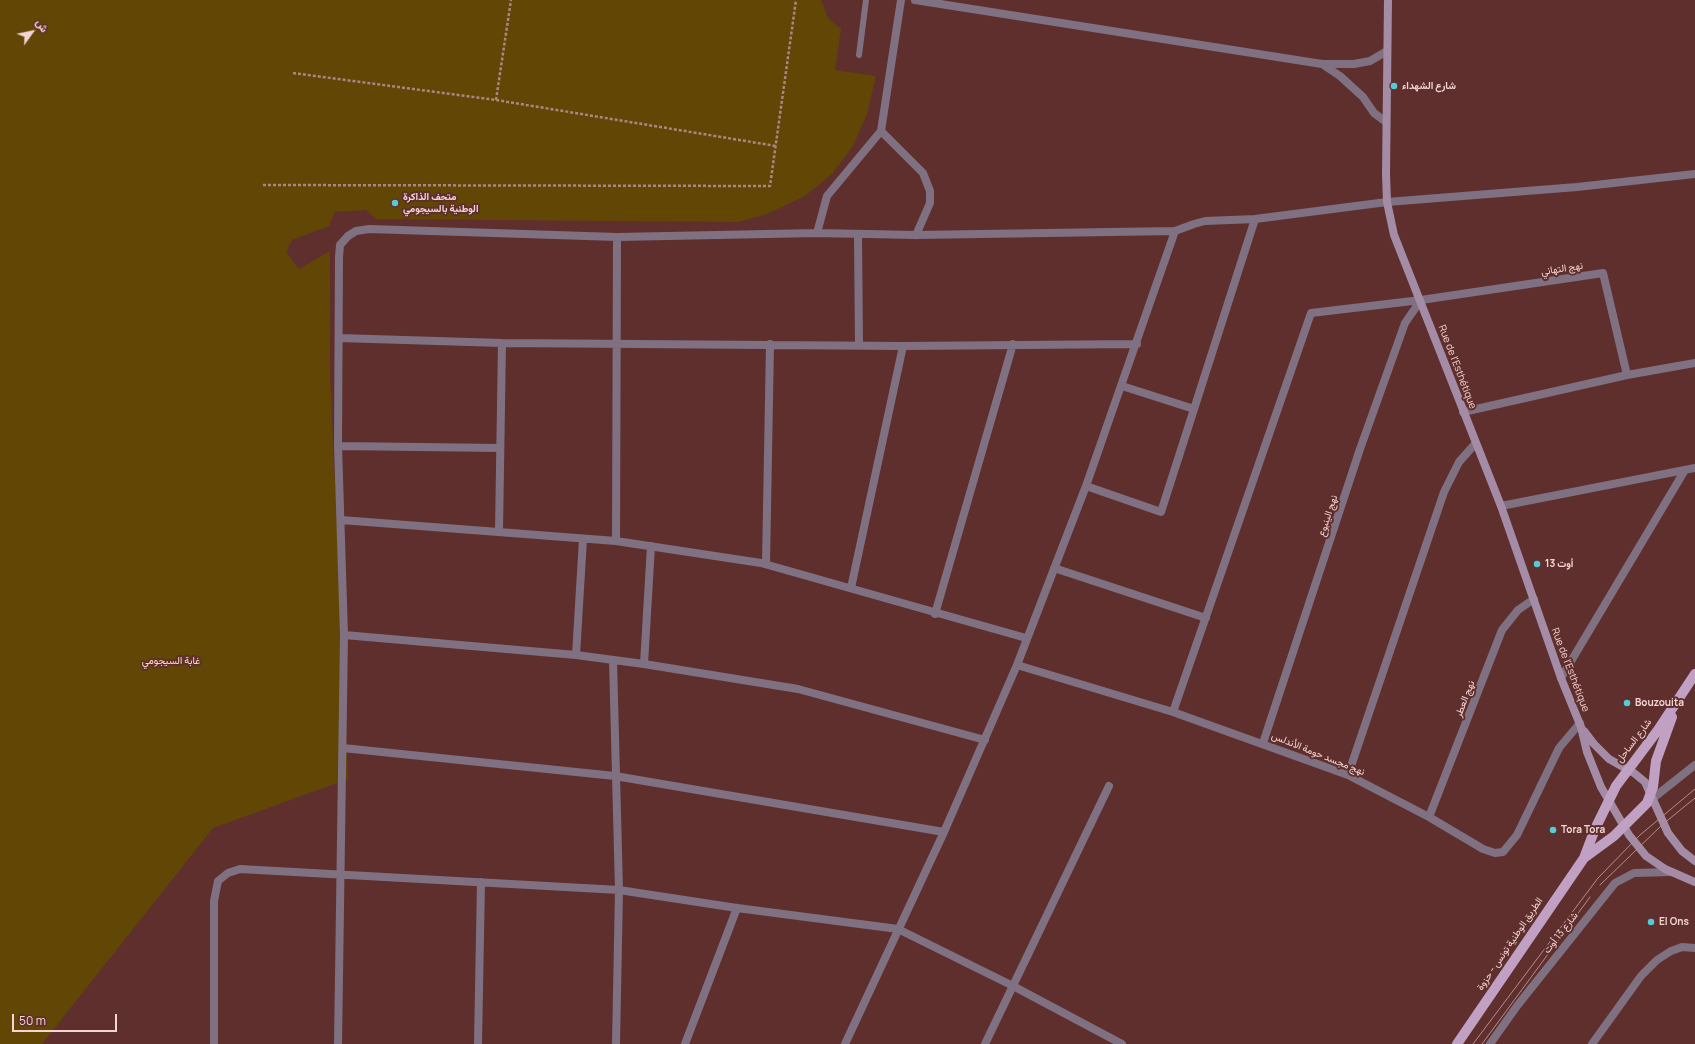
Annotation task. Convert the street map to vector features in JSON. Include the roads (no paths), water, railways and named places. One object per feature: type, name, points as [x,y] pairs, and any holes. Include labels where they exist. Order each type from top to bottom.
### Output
[{"type":"main road","name":"شارع الساحل","points":[[1608,802],[1627,770],[1695,674]]},
{"type":"main road","name":"شارع الساحل","points":[[1650,799],[1660,748],[1681,695]]},
{"type":"main road","points":[[1624,827],[1650,799]]},
{"type":"main road","name":"الطريق الوطنية تونس - حزوة","points":[[1457,1044],[1584,858],[1608,802]]},
{"type":"main road","name":"الطريق الوطنية تونس - حزوة","points":[[1584,858],[1624,827]]},
{"type":"street","points":[[817,233],[827,196],[881,131],[900,0]]},
{"type":"street","points":[[915,0],[1322,64],[1354,64],[1370,61],[1387,51]]},
{"type":"street","name":"Rue de l'Esthétique","points":[[1388,0],[1386,122],[1387,202],[1394,235],[1421,300],[1475,444],[1501,506],[1561,678],[1581,725],[1593,771],[1608,802],[1633,842],[1646,856],[1671,872],[1695,882]]},
{"type":"street","points":[[1322,64],[1340,76],[1363,97],[1374,113],[1386,122]]},
{"type":"street","points":[[881,131],[923,173],[930,190],[930,203],[916,235]]},
{"type":"street","points":[[338,1044],[344,635],[338,446],[339,257],[340,245],[348,236],[356,231],[369,229],[617,237],[817,233],[916,235],[1175,231],[1194,224],[1205,222],[1255,220],[1387,202],[1577,187],[1695,174]]},
{"type":"street","points":[[1086,486],[1162,512],[1255,220]]},
{"type":"street","points":[[845,1044],[944,832],[1017,665],[1026,638],[1086,486],[1137,344],[1175,231]]},
{"type":"street","points":[[858,235],[859,345]]},
{"type":"street","points":[[616,541],[617,237]]},
{"type":"street","name":"نهج التهاني","points":[[1421,300],[1603,273],[1627,375]]},
{"type":"street","points":[[1173,712],[1311,313],[1421,300]]},
{"type":"street","name":"نهج الينبوع","points":[[1263,743],[1360,449],[1405,323],[1421,300]]},
{"type":"street","points":[[339,338],[502,342],[903,346],[1137,344]]},
{"type":"street","points":[[499,531],[502,342]]},
{"type":"street","points":[[766,564],[770,344]]},
{"type":"street","points":[[935,614],[1014,344]]},
{"type":"street","points":[[850,588],[903,346]]},
{"type":"street","points":[[1463,412],[1627,375],[1695,363]]},
{"type":"street","points":[[1122,386],[1194,409]]},
{"type":"street","points":[[1348,775],[1444,492],[1459,462],[1475,444]]},
{"type":"street","points":[[338,446],[500,448]]},
{"type":"street","points":[[1501,506],[1695,468]]},
{"type":"street","points":[[1561,678],[1685,470]]},
{"type":"street","points":[[341,520],[616,541],[766,564],[935,614],[1026,638]]},
{"type":"street","points":[[576,655],[583,539]]},
{"type":"street","points":[[644,664],[651,546]]},
{"type":"street","points":[[1054,568],[1206,618]]},
{"type":"street","name":"نهج العطر","points":[[1429,817],[1502,630],[1518,610],[1534,599]]},
{"type":"street","points":[[344,635],[576,655],[644,664],[798,689],[985,740]]},
{"type":"street","points":[[613,660],[619,890],[616,1044]]},
{"type":"street","name":"نهج مجسد حومة الأندلس","points":[[1017,665],[1173,712],[1263,743],[1348,775],[1429,817],[1483,849],[1495,853],[1503,852],[1517,835],[1559,748],[1581,725]]},
{"type":"street","name":"Rue de l'Esthétique","points":[[1581,725],[1601,752],[1627,770],[1634,773],[1645,782],[1650,799],[1671,838],[1682,852],[1695,861]]},
{"type":"street","points":[[343,748],[615,776],[944,832]]},
{"type":"street","points":[[1650,799],[1695,765]]},
{"type":"street","points":[[985,1044],[1109,786]]},
{"type":"street","points":[[214,1044],[214,901],[218,881],[228,873],[240,869],[619,890],[737,908],[898,928],[1013,986],[1122,1044]]},
{"type":"street","name":"شارع 13 أوت","points":[[1490,1044],[1517,1006],[1615,883],[1634,873],[1671,872]]},
{"type":"street","points":[[478,1044],[481,882]]},
{"type":"street","points":[[685,1044],[737,908]]},
{"type":"street","points":[[1592,1044],[1641,976],[1657,960],[1671,951],[1682,947],[1695,948]]},
{"type":"lane","points":[[859,55],[866,0]]},
{"type":"tram line","points":[[1473,1044],[1598,878],[1640,835],[1695,789]]},
{"type":"tram line","points":[[1600,885],[1663,824],[1695,798]]},
{"type":"tram line","points":[[1482,1044],[1590,897]]},
{"type":"place","name":"شارع الشهداء","points":[[1394,86]]},
{"type":"place","name":"متحف الذاكرة الوطنية بالسيجومي","points":[[395,203]]},
{"type":"place","name":"13 أوت","points":[[1537,564]]},
{"type":"place","name":"Bouzouita","points":[[1627,703]]},
{"type":"place","name":"Tora Tora","points":[[1553,830]]},
{"type":"place","name":"El Ons","points":[[1651,922]]},
{"type":"park label","name":"غابة السيجومي","points":[[171,661]]}]
